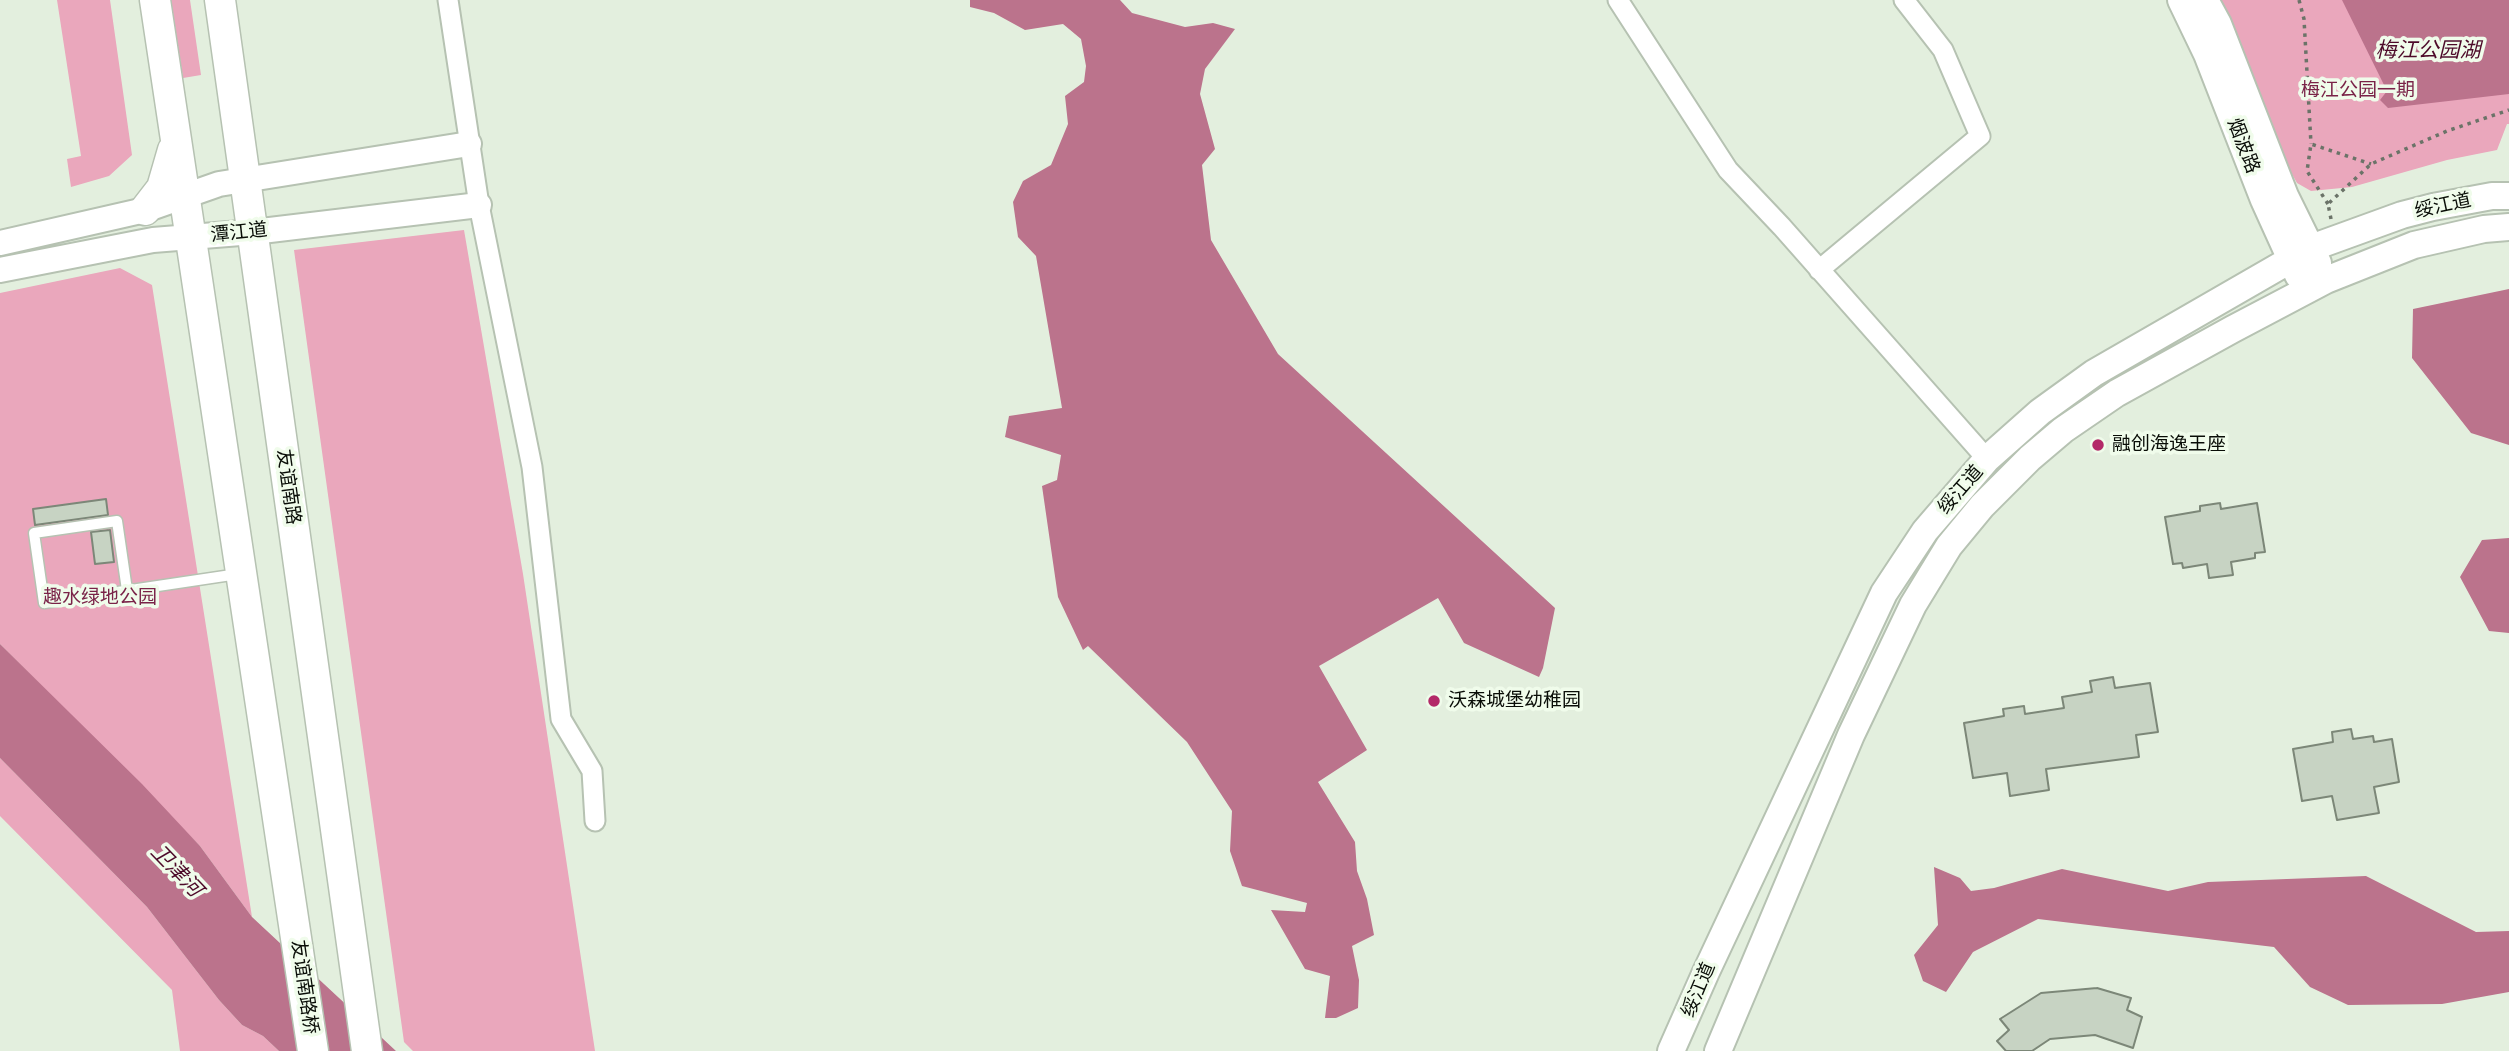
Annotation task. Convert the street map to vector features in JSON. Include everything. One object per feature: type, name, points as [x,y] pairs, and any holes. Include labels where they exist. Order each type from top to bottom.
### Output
[{"type":"main road","points":[[155,0],[242,574]]},
{"type":"main road","name":"友谊南路","points":[[220,0],[238,126],[232,181],[253,232],[367,1051]]},
{"type":"main road","name":"烟波路","points":[[2181,0],[2207,54],[2264,200],[2312,249]]},
{"type":"main road","name":"烟波路","points":[[2205,0],[2218,24],[2285,196],[2312,249],[2316,286]]},
{"type":"main road","points":[[145,211],[156,199],[168,175],[175,136]]},
{"type":"main road","name":"绥江道","points":[[1671,1051],[1884,593],[1925,531],[1987,459],[2040,412],[2094,373],[2312,249],[2433,207],[2492,196],[2509,196]]},
{"type":"main road","name":"绥江道","points":[[1718,1051],[1851,735],[1913,605],[1949,545],[1982,506],[2030,457],[2063,430],[2117,393],[2316,286],[2414,246],[2484,229],[2509,227]]},
{"type":"main road","name":"友谊南路桥","points":[[242,574],[313,1051]]},
{"type":"street","points":[[448,0],[479,205],[532,467],[561,719],[592,771],[595,821]]},
{"type":"street","points":[[1618,0],[1728,170],[1987,459]]},
{"type":"street","points":[[1819,270],[1980,136],[1943,50],[1904,0]]},
{"type":"street","name":"潭江道","points":[[188,218],[232,181],[469,144]]},
{"type":"street","name":"潭江道","points":[[0,243],[145,211],[253,232],[479,205]]},
{"type":"street","points":[[0,270],[153,240],[188,218]]},
{"type":"lane","points":[[127,590],[117,521],[34,533],[44,603],[242,574]]},
{"type":"path","points":[[2299,0],[2304,19],[2311,144],[2307,171],[2328,204]]},
{"type":"path","points":[[2312,249],[2328,204],[2371,164],[2447,131],[2509,110]]},
{"type":"path","points":[[2311,144],[2371,164]]},
{"type":"green space","points":[[57,0],[110,0],[132,155],[109,176],[71,187],[67,159],[81,156]]},
{"type":"green space","points":[[171,0],[190,0],[201,75],[183,78]]},
{"type":"green space","name":"梅江公园一期","points":[[2217,0],[2509,0],[2509,124],[2497,150],[2447,160],[2352,187],[2311,191],[2297,183],[2284,160]]},
{"type":"green space","points":[[464,230],[523,574],[595,1051],[413,1051],[404,1042],[294,250]]},
{"type":"green space","name":"趣水绿地公园","points":[[120,268],[152,285],[252,917],[200,846],[0,644],[0,293]]},
{"type":"green space","points":[[0,758],[147,907],[219,1000],[242,1025],[263,1036],[279,1051],[180,1051],[172,990],[0,816]]},
{"type":"water","points":[[970,0],[1120,0],[1132,13],[1185,27],[1213,23],[1235,29],[1205,69],[1200,94],[1215,149],[1202,165],[1211,240],[1278,354],[1555,608],[1539,677],[1464,643],[1438,598],[1319,666],[1367,750],[1318,782],[1355,842],[1357,871],[1367,899],[1374,935],[1352,946],[1359,980],[1358,1008],[1336,1018],[1325,1018],[1330,976],[1305,969],[1271,910],[1305,912],[1307,903],[1242,886],[1230,851],[1232,811],[1187,742],[1088,646],[1083,650],[1058,597],[1042,486],[1057,480],[1061,455],[1005,437],[1009,416],[1062,408],[1036,256],[1018,237],[1013,202],[1023,181],[1051,165],[1068,124],[1065,96],[1084,82],[1086,66],[1081,39],[1063,24],[1025,30],[994,13],[970,7]]},
{"type":"water","name":"梅江公园湖","points":[[2342,0],[2509,0],[2509,94],[2388,108],[2380,100],[2387,91]]},
{"type":"water","points":[[2509,289],[2509,445],[2471,433],[2412,358],[2413,309]]},
{"type":"water","points":[[2509,538],[2509,633],[2489,631],[2460,577],[2482,540]]},
{"type":"water","name":"卫津河","points":[[0,644],[142,784],[200,846],[252,917],[396,1051],[279,1051],[263,1036],[242,1025],[219,1000],[147,907],[0,758]]},
{"type":"water","points":[[1934,867],[1960,878],[1971,891],[1994,888],[2062,869],[2168,891],[2208,882],[2366,876],[2476,932],[2509,931],[2509,992],[2442,1004],[2348,1005],[2310,987],[2274,947],[2038,919],[1973,952],[1946,992],[1923,981],[1914,955],[1938,925]]},
{"type":"building","points":[[106,499],[108,515],[35,525],[33,509]]},
{"type":"building","points":[[2220,503],[2221,509],[2257,503],[2265,552],[2255,553],[2255,558],[2231,562],[2233,575],[2209,578],[2207,564],[2183,568],[2182,563],[2173,564],[2165,517],[2200,511],[2200,506]]},
{"type":"building","points":[[110,530],[114,562],[95,564],[91,532]]},
{"type":"building","points":[[2113,677],[2115,688],[2150,683],[2158,732],[2136,735],[2139,757],[2046,769],[2049,790],[2010,796],[2007,773],[1973,778],[1964,723],[2004,716],[2003,709],[2024,706],[2025,714],[2064,708],[2062,697],[2092,692],[2090,681]]},
{"type":"building","points":[[2351,729],[2353,739],[2373,736],[2374,742],[2392,739],[2399,782],[2374,787],[2379,813],[2337,820],[2332,796],[2302,801],[2293,749],[2333,742],[2332,732]]},
{"type":"building","points":[[2097,988],[2131,998],[2127,1010],[2142,1017],[2133,1048],[2095,1035],[2050,1039],[2032,1051],[2006,1051],[1997,1041],[2009,1030],[2000,1019],[2041,993]]},
{"type":"place","name":"融创海逸王座","points":[[2098,445]]},
{"type":"place","name":"沃森城堡幼稚园","points":[[1434,701]]}]
